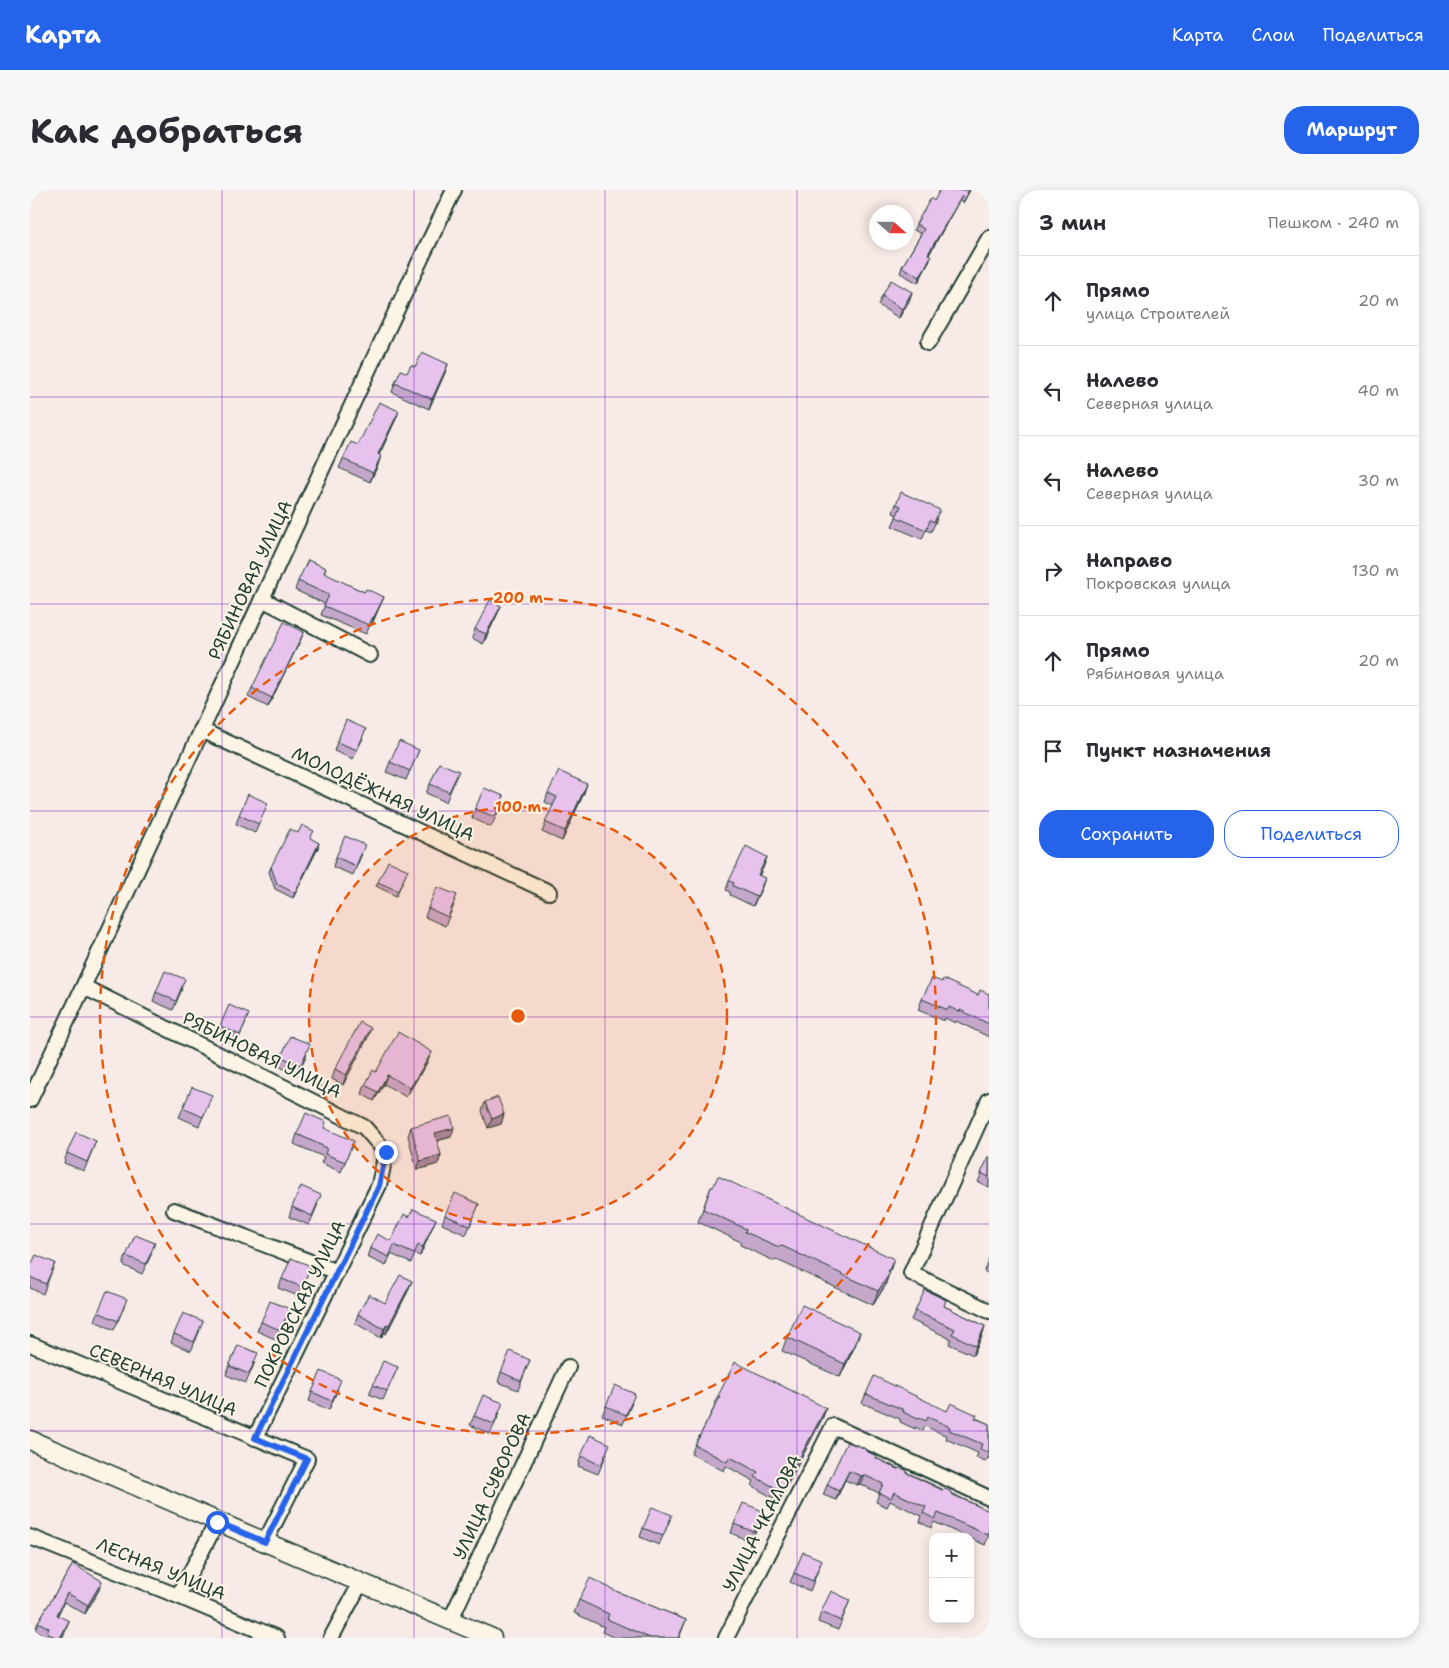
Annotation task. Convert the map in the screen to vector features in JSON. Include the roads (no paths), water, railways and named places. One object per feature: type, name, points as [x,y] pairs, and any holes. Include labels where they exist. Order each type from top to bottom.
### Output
[{"type":"main road","points":[[30,1440],[217,1522],[492,1638]]},
{"type":"street","name":"РЯБИНОВАЯ УЛИЦА","points":[[30,1100],[84,987],[390,322],[454,190]]},
{"type":"street","points":[[928,343],[989,238]]},
{"type":"street","points":[[262,599],[370,655]]},
{"type":"street","name":"МОЛОДЁЖНАЯ УЛИЦА","points":[[201,730],[549,892]]},
{"type":"street","name":"РЯБИНОВАЯ УЛИЦА","points":[[84,987],[364,1127],[386,1152],[379,1186]]},
{"type":"street","points":[[989,1100],[911,1274],[989,1311]]},
{"type":"street","name":"ПОКРОВСКАЯ УЛИЦА","points":[[255,1438],[379,1186]]},
{"type":"street","points":[[174,1210],[337,1272]]},
{"type":"street","name":"СЕВЕРНАЯ УЛИЦА","points":[[30,1344],[307,1459],[265,1542]]},
{"type":"street","name":"УЛИЦА СУВОРОВА","points":[[450,1621],[568,1368]]},
{"type":"street","name":"УЛИЦА ЧКАЛОВА","points":[[726,1638],[832,1426],[989,1498]]},
{"type":"street","points":[[178,1596],[217,1522]]},
{"type":"street","name":"ЛЕСНАЯ УЛИЦА","points":[[30,1537],[277,1638]]},
{"type":"street","points":[[331,1638],[362,1582]]}]
